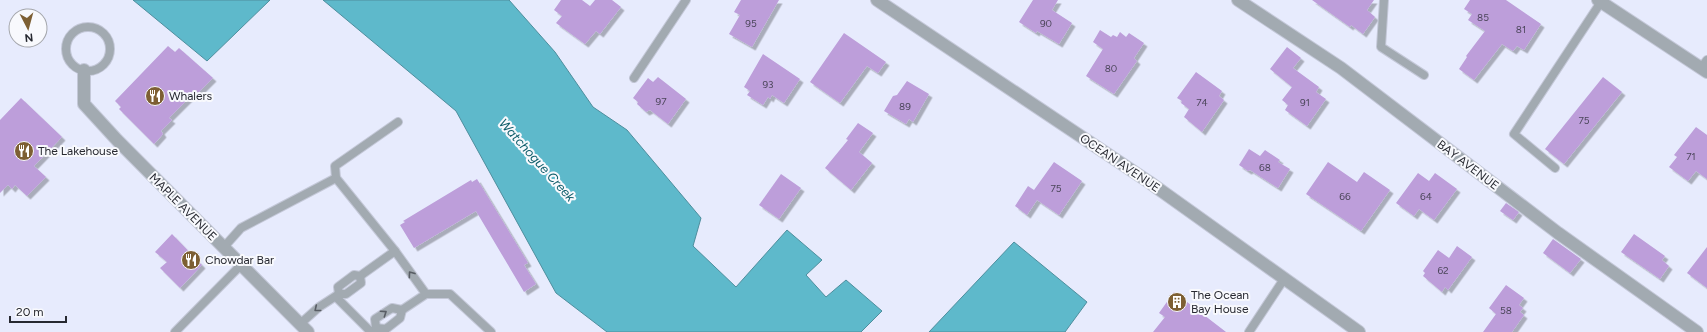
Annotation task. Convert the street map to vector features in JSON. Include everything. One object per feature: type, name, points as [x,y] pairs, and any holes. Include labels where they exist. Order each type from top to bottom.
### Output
[{"type":"street","name":"OCEAN AVENUE","points":[[877,0],[1149,182],[1359,332]]},
{"type":"street","name":"BAY AVENUE","points":[[1238,0],[1341,68],[1558,233],[1697,332]]},
{"type":"street","points":[[1599,1],[1705,67]]},
{"type":"street","name":"MAPLE AVENUE","points":[[84,70],[84,104],[304,328]]},
{"type":"lane","points":[[634,78],[686,0]]},
{"type":"lane","points":[[1384,0],[1381,47],[1424,74]]},
{"type":"lane","points":[[1555,168],[1514,134],[1599,1]]},
{"type":"lane","points":[[88,27],[102,31],[109,44],[110,51],[104,64],[91,70],[84,70],[77,68],[71,63],[66,50],[66,43],[74,31],[88,27]]},
{"type":"lane","points":[[398,122],[335,166],[336,178],[395,252],[426,294]]},
{"type":"lane","points":[[224,247],[241,228],[336,178]]},
{"type":"lane","points":[[337,296],[338,287],[354,275],[360,276],[395,252]]},
{"type":"lane","points":[[175,332],[241,265]]},
{"type":"lane","points":[[1248,332],[1284,279]]},
{"type":"lane","points":[[373,331],[386,329],[400,318],[402,310],[426,294],[450,294],[491,332]]},
{"type":"lane","points":[[304,328],[319,307],[337,296]]},
{"type":"lane","points":[[337,296],[373,331]]},
{"type":"lane","points":[[373,331],[375,319],[392,308],[402,310]]},
{"type":"water","points":[[133,0],[270,0],[207,61]]},
{"type":"water","name":"Watchogue Creek","points":[[323,0],[509,0],[555,52],[593,107],[627,130],[701,218],[693,246],[736,287],[787,230],[822,260],[806,275],[826,297],[846,280],[882,311],[861,332],[607,332],[556,293],[456,111]]},
{"type":"water","points":[[1014,242],[1087,302],[1065,332],[929,332]]},
{"type":"building","points":[[561,0],[582,0],[590,6],[595,0],[612,0],[621,7],[600,34],[596,31],[585,44],[556,23],[562,16],[554,10]]},
{"type":"building","points":[[741,0],[779,0],[752,47],[729,34],[740,15],[734,12]]},
{"type":"building","points":[[1033,0],[1058,0],[1052,10],[1072,23],[1059,44],[1037,31],[1036,33],[1019,22]]},
{"type":"building","points":[[1312,0],[1374,0],[1367,10],[1375,17],[1363,34],[1351,25],[1350,27]]},
{"type":"building","points":[[1470,0],[1506,0],[1541,24],[1524,50],[1517,46],[1513,51],[1502,44],[1474,80],[1459,69],[1467,57],[1466,56],[1485,31],[1468,20],[1472,14],[1464,9]]},
{"type":"building","points":[[1100,30],[1111,37],[1113,35],[1117,37],[1120,32],[1126,37],[1129,33],[1144,43],[1134,58],[1137,61],[1114,94],[1086,76],[1103,49],[1093,42]]},
{"type":"building","points":[[844,33],[886,62],[878,73],[867,66],[840,103],[810,82]]},
{"type":"building","name":"Whalers","points":[[168,46],[175,52],[179,48],[213,78],[194,97],[192,95],[169,118],[172,120],[161,131],[163,134],[154,144],[119,109],[121,107],[115,101]]},
{"type":"building","points":[[1287,47],[1301,58],[1293,68],[1319,87],[1316,92],[1326,99],[1307,126],[1285,110],[1288,105],[1282,100],[1292,87],[1270,69]]},
{"type":"building","points":[[763,54],[800,79],[784,103],[772,95],[770,99],[768,97],[763,105],[747,95],[750,91],[744,87]]},
{"type":"building","points":[[1196,72],[1222,91],[1219,96],[1224,100],[1202,132],[1184,117],[1189,109],[1177,98]]},
{"type":"building","points":[[658,77],[686,99],[668,124],[650,110],[646,112],[633,98],[648,78],[653,82]]},
{"type":"building","points":[[1603,77],[1622,92],[1564,164],[1545,149]]},
{"type":"building","points":[[907,81],[929,94],[913,122],[909,119],[906,124],[884,111],[893,96],[897,95]]},
{"type":"building","name":"The Lakehouse","points":[[21,98],[62,137],[34,166],[46,177],[27,196],[15,185],[12,189],[8,185],[0,193],[0,120]]},
{"type":"building","points":[[858,123],[873,133],[859,152],[872,163],[851,190],[825,168],[848,140],[846,139]]},
{"type":"building","points":[[1696,127],[1707,135],[1707,179],[1696,171],[1688,181],[1669,167],[1677,157],[1674,155]]},
{"type":"building","points":[[1249,149],[1260,156],[1265,150],[1280,160],[1278,162],[1290,169],[1278,188],[1250,170],[1248,171],[1239,165]]},
{"type":"building","points":[[1054,162],[1082,181],[1059,215],[1037,200],[1027,215],[1015,206],[1028,186],[1034,190]]},
{"type":"building","points":[[1328,162],[1357,182],[1364,172],[1390,190],[1361,231],[1306,194]]},
{"type":"building","points":[[1418,173],[1429,181],[1435,173],[1457,189],[1434,220],[1419,209],[1414,216],[1396,203]]},
{"type":"building","points":[[781,174],[801,188],[779,219],[759,205]]},
{"type":"building","points":[[477,179],[528,263],[524,265],[536,284],[524,292],[476,211],[414,248],[400,225],[405,222],[403,221],[471,180],[472,182]]},
{"type":"building","points":[[1506,203],[1519,212],[1513,220],[1500,211]]},
{"type":"building","points":[[172,234],[202,265],[180,288],[160,268],[167,262],[155,252]]},
{"type":"building","points":[[1634,234],[1665,256],[1662,260],[1669,266],[1660,279],[1621,252]]},
{"type":"building","points":[[1553,239],[1581,259],[1570,273],[1543,253]]},
{"type":"building","points":[[1457,246],[1472,257],[1448,290],[1445,287],[1442,292],[1423,276],[1425,273],[1423,271],[1438,250],[1449,258]]},
{"type":"building","points":[[1707,247],[1707,288],[1687,273]]},
{"type":"building","points":[[1506,285],[1524,298],[1519,305],[1523,308],[1520,312],[1524,315],[1512,332],[1483,332],[1496,314],[1489,308]]},
{"type":"building","name":"The Ocean Bay House","points":[[1174,292],[1226,332],[1153,332],[1165,317],[1159,313]]},
{"type":"place","name":"Whalers","points":[[155,96]]},
{"type":"place","name":"The Lakehouse","points":[[24,151]]},
{"type":"place","name":"Chowdar Bar","points":[[191,260]]},
{"type":"place","name":"The Ocean Bay House","points":[[1177,302]]}]
